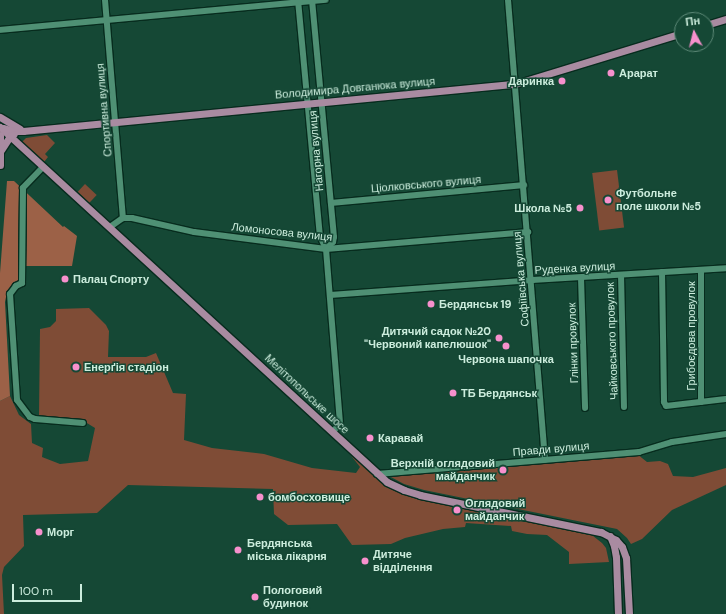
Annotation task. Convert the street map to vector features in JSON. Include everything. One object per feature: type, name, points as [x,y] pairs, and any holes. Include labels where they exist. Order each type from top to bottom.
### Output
[{"type":"main road","points":[[714,23],[726,19]]},
{"type":"main road","name":"Володимира Довганюка вулиця","points":[[23,131],[515,84],[674,35]]},
{"type":"main road","points":[[0,118],[23,131]]},
{"type":"main road","points":[[0,127],[14,131],[23,131]]},
{"type":"main road","name":"Мелітопольське шосе","points":[[0,127],[9,138],[110,227],[387,482],[404,490],[420,495],[601,532],[610,536]]},
{"type":"main road","points":[[1,150],[9,138],[23,131]]},
{"type":"main road","points":[[0,165],[0,135],[9,138]]},
{"type":"main road","points":[[610,536],[616,557],[618,614]]},
{"type":"main road","points":[[610,536],[622,547],[626,558],[629,614]]},
{"type":"street","name":"Спортивна вулиця","points":[[105,0],[123,218]]},
{"type":"street","points":[[0,30],[298,1],[326,0]]},
{"type":"street","name":"Софіївська вулиця","points":[[508,0],[532,280],[545,460]]},
{"type":"street","name":"Нагорна вулиця","points":[[298,1],[320,236],[326,249],[330,295],[340,423],[333,432]]},
{"type":"street","name":"Нагорна вулиця","points":[[312,1],[334,237],[333,242],[326,249]]},
{"type":"street","points":[[43,167],[23,188],[22,283],[16,286],[10,294],[17,400],[30,417],[35,419],[83,423]]},
{"type":"street","name":"Ціолковського вулиця","points":[[331,203],[524,185]]},
{"type":"street","points":[[110,227],[123,218]]},
{"type":"street","name":"Ломоносова вулиця","points":[[123,218],[132,218],[194,232],[326,249],[528,232]]},
{"type":"street","name":"Руденка вулиця","points":[[330,295],[532,280],[726,268]]},
{"type":"street","name":"Грибоєдова провулок","points":[[701,270],[701,402]]},
{"type":"street","points":[[662,272],[664,402],[666,406],[726,399]]},
{"type":"street","name":"Чайковського провулок","points":[[621,275],[624,407]]},
{"type":"street","name":"Глінки провулок","points":[[581,278],[585,408]]},
{"type":"street","name":"Правди вулиця","points":[[377,474],[636,452],[672,442],[726,434]]},
{"type":"shaded area","points":[[47,135],[55,143],[45,154],[48,157],[44,162],[22,142],[26,138]]},
{"type":"shaded area","name":"Футбольне поле школи №5","points":[[617,170],[624,228],[599,231],[592,173]]},
{"type":"shaded area","points":[[7,181],[14,181],[63,227],[64,226],[77,236],[72,266],[19,266],[19,283],[7,292],[5,302],[10,396],[0,401],[0,273]]},
{"type":"shaded area","points":[[85,184],[97,195],[89,203],[77,192]]},
{"type":"shaded area","points":[[89,308],[106,325],[109,331],[108,357],[146,357],[156,353],[173,393],[186,394],[184,440],[212,448],[264,454],[312,468],[356,473],[360,467],[349,453],[382,483],[404,494],[588,532],[606,548],[609,562],[569,564],[569,552],[547,535],[527,534],[512,531],[511,526],[466,523],[465,527],[443,529],[405,538],[391,544],[352,545],[337,524],[288,525],[274,514],[273,489],[128,485],[97,513],[23,515],[24,546],[4,567],[2,575],[4,614],[0,614],[0,401],[10,396],[19,415],[31,424],[32,443],[43,448],[42,457],[60,464],[88,461],[95,428],[82,420],[39,416],[40,329],[50,327],[56,321],[56,309]]},
{"type":"shaded area","points":[[637,454],[647,462],[660,461],[668,464],[673,476],[693,477],[726,468],[726,485],[672,510],[642,539],[631,544],[617,529],[424,490],[404,484],[389,476]]},
{"type":"place","name":"Арарат","points":[[611,73]]},
{"type":"place","name":"Даринка","points":[[562,81]]},
{"type":"place","name":"Футбольне поле школи №5","points":[[608,200]]},
{"type":"place","name":"Школа №5","points":[[580,208]]},
{"type":"place","name":"Палац Спорту","points":[[65,279]]},
{"type":"place","name":"Бердянськ 19","points":[[431,304]]},
{"type":"place","name":"Дитячий садок №20 \"Червоний капелюшок\"","points":[[499,338]]},
{"type":"place","name":"Червона шапочка","points":[[506,346]]},
{"type":"place","name":"Енерґія стадіон","points":[[76,367]]},
{"type":"place","name":"ТБ Бердянськ","points":[[453,393]]},
{"type":"place","name":"Каравай","points":[[370,438]]},
{"type":"place","name":"Верхнiй оглядовий майданчик","points":[[503,470]]},
{"type":"place","name":"бомбосховище","points":[[260,497]]},
{"type":"place","name":"Оглядовий майданчик","points":[[457,510]]},
{"type":"place","name":"Морг","points":[[39,532]]},
{"type":"place","name":"Бердянська міська лікарня","points":[[238,550]]},
{"type":"place","name":"Дитяче відділення","points":[[365,561]]},
{"type":"place","name":"Пологовий будинок","points":[[255,597]]}]
